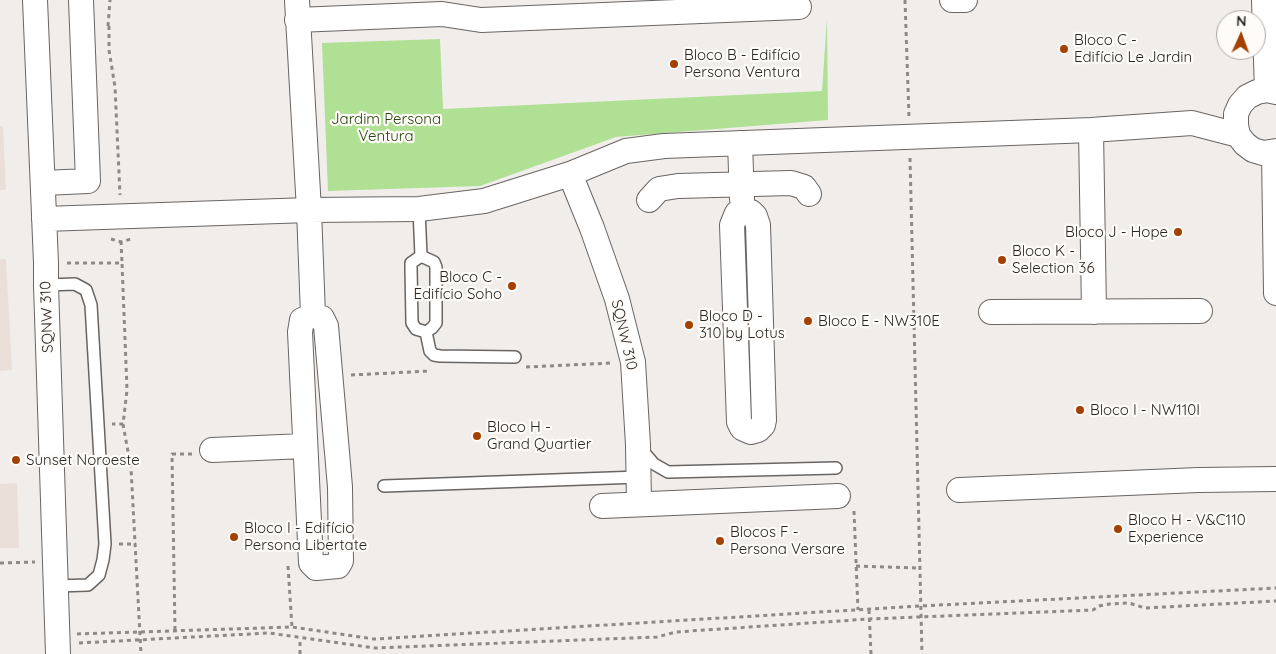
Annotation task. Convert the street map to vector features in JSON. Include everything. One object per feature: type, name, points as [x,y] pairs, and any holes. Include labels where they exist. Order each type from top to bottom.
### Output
[{"type":"street","name":"SQNW 310","points":[[36,0],[56,562],[57,644]]},
{"type":"street","points":[[43,183],[88,181],[82,0]]},
{"type":"street","points":[[952,0],[965,0]]},
{"type":"street","points":[[1263,93],[1264,0]]},
{"type":"street","points":[[313,315],[309,210],[297,10],[442,14],[481,20],[799,7]]},
{"type":"street","points":[[1192,123],[1263,93]]},
{"type":"street","points":[[1263,93],[1240,105],[1236,114],[1236,125],[1238,135],[1253,150],[1263,153],[1275,152],[1276,293]]},
{"type":"street","points":[[44,219],[309,210],[419,210],[484,201],[570,174],[626,151],[664,146],[1090,130],[1192,123],[1238,135]]},
{"type":"street","points":[[1090,130],[1094,312]]},
{"type":"street","points":[[740,143],[742,210]]},
{"type":"street","name":"SQNW 310","points":[[570,174],[592,228],[617,299],[633,362],[639,504]]},
{"type":"street","points":[[649,200],[659,189],[668,186],[741,183],[790,183],[804,187],[809,194]]},
{"type":"street","points":[[742,210],[751,212],[756,216],[758,225],[764,420],[763,425],[758,430],[751,432],[742,428],[739,422],[732,225],[733,218],[742,210]]},
{"type":"street","points":[[991,312],[1200,311]]},
{"type":"street","points":[[313,315],[322,318],[326,326],[340,487],[341,561],[338,566],[316,568],[311,563],[300,332],[302,320],[313,315]]},
{"type":"street","points":[[203,452],[304,446]]},
{"type":"street","points":[[960,490],[1199,480],[1276,479]]},
{"type":"street","points":[[602,506],[846,499]]},
{"type":"lane","points":[[419,210],[421,256]]},
{"type":"lane","points":[[421,256],[411,264],[410,268],[412,323],[416,329],[426,332]]},
{"type":"lane","points":[[421,256],[434,262],[436,267],[436,323],[426,332]]},
{"type":"lane","points":[[46,285],[75,284],[86,290],[91,305],[105,544],[99,575],[88,585],[56,586]]},
{"type":"lane","points":[[426,332],[430,351],[434,355],[515,357]]},
{"type":"lane","points":[[638,446],[654,464],[668,472],[836,468]]},
{"type":"lane","points":[[384,486],[639,477]]},
{"type":"path","points":[[905,0],[922,654]]},
{"type":"path","points":[[106,235],[113,240],[122,242],[139,237]]},
{"type":"path","points":[[66,263],[122,263],[127,390],[123,424],[131,468],[141,654]]},
{"type":"path","points":[[97,424],[123,424]]},
{"type":"path","points":[[175,630],[172,454],[203,452]]},
{"type":"path","points":[[846,499],[856,566],[858,610]]},
{"type":"path","points":[[288,561],[292,627]]},
{"type":"path","points":[[0,564],[56,562]]},
{"type":"path","points":[[856,566],[919,568]]},
{"type":"path","points":[[57,644],[140,631],[292,627],[374,639],[920,606],[1276,588]]},
{"type":"path","points":[[57,644],[269,634],[375,648],[657,637],[676,632],[869,619],[1093,610],[1099,606],[1122,603],[1145,608],[1276,602]]},
{"type":"path","points":[[869,610],[871,654]]},
{"type":"path","points":[[300,638],[300,654]]},
{"type":"shaded area","points":[[0,126],[3,126],[6,190],[0,190]]},
{"type":"shaded area","points":[[0,259],[6,259],[12,370],[0,371]]},
{"type":"shaded area","points":[[17,483],[19,548],[0,548],[0,484]]},
{"type":"green space","name":"Jardim Persona Ventura","points":[[827,18],[828,120],[616,137],[480,186],[328,191],[322,43],[440,39],[443,109],[822,91]]},
{"type":"place","name":"Bloco C - Edifício Le Jardin","points":[[1064,49]]},
{"type":"place","name":"Bloco B - Edifício Persona Ventura","points":[[674,64]]},
{"type":"place","name":"Bloco J - Hope","points":[[1178,232]]},
{"type":"place","name":"Bloco K - Selection 36","points":[[1002,260]]},
{"type":"place","name":"Bloco C - Edifício Soho","points":[[512,286]]},
{"type":"place","name":"Bloco E - NW310E","points":[[808,321]]},
{"type":"place","name":"Bloco D - 310 by Lotus","points":[[689,325]]},
{"type":"place","name":"Bloco I - NW110I","points":[[1080,410]]},
{"type":"place","name":"Bloco H - Grand Quartier","points":[[477,436]]},
{"type":"place","name":"Sunset Noroeste","points":[[16,460]]},
{"type":"place","name":"Bloco H - V&C110 Experience","points":[[1118,529]]},
{"type":"place","name":"Bloco I - Edifício Persona Libertate","points":[[234,537]]},
{"type":"place","name":"Blocos F - Persona Versare","points":[[720,541]]}]
